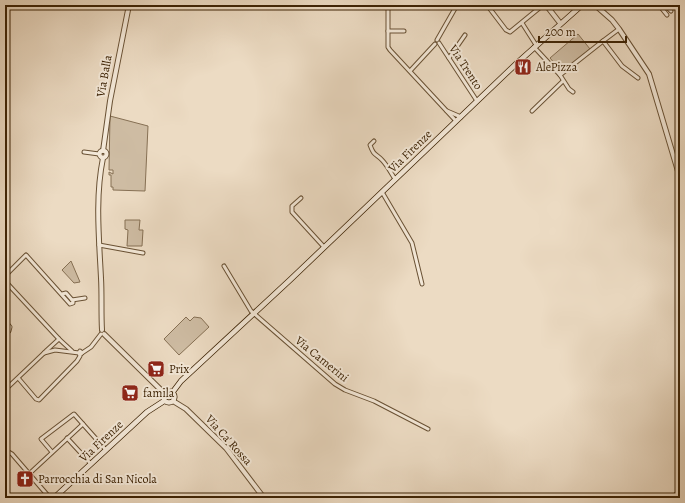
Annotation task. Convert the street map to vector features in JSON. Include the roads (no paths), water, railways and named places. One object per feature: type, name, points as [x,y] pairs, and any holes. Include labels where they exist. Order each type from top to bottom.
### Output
[{"type":"highway","points":[[672,498],[680,494]]},
{"type":"main road","name":"Via Firenze","points":[[172,393],[181,381],[535,46],[582,5]]},
{"type":"main road","points":[[164,393],[172,393],[174,396],[174,401],[168,403],[164,401],[164,393]]},
{"type":"main road","name":"Via Firenze","points":[[54,498],[147,412],[164,401]]},
{"type":"street","name":"Via Balla","points":[[99,245],[99,194],[103,158],[107,154],[101,152],[129,5]]},
{"type":"street","points":[[388,5],[388,47],[456,121]]},
{"type":"street","name":"Via Trento","points":[[410,71],[437,42],[457,5]]},
{"type":"street","points":[[487,5],[508,32],[512,32],[543,5]]},
{"type":"street","points":[[546,5],[560,23]]},
{"type":"street","points":[[595,5],[612,20],[619,29],[650,77],[680,178]]},
{"type":"street","points":[[658,5],[666,15]]},
{"type":"street","points":[[665,5],[671,11]]},
{"type":"street","points":[[522,23],[535,46],[573,92]]},
{"type":"street","points":[[560,75],[619,29]]},
{"type":"street","points":[[388,31],[404,31]]},
{"type":"street","points":[[449,58],[465,35]]},
{"type":"street","points":[[604,41],[622,66],[638,78]]},
{"type":"street","name":"Via Trento","points":[[437,42],[477,101]]},
{"type":"street","points":[[532,111],[563,81]]},
{"type":"street","points":[[447,111],[461,117]]},
{"type":"street","points":[[374,141],[370,145],[372,152],[382,159],[395,179]]},
{"type":"street","points":[[84,152],[101,152]]},
{"type":"street","points":[[382,192],[412,243],[422,284]]},
{"type":"street","points":[[301,198],[292,206],[292,212],[324,247]]},
{"type":"street","points":[[35,404],[77,361],[80,353],[91,347],[102,333],[99,245],[143,253]]},
{"type":"street","points":[[5,276],[26,255],[70,304],[73,303],[72,300],[85,298]]},
{"type":"street","points":[[224,266],[250,309],[254,313]]},
{"type":"street","points":[[680,280],[680,303]]},
{"type":"street","points":[[5,281],[72,351]]},
{"type":"street","name":"Via Camerini","points":[[254,313],[340,387],[374,401],[428,429]]},
{"type":"street","points":[[5,322],[10,327],[8,331]]},
{"type":"street","points":[[102,333],[164,393]]},
{"type":"street","points":[[5,390],[59,339]]},
{"type":"street","points":[[53,350],[52,347],[55,342]]},
{"type":"street","points":[[64,344],[64,350]]},
{"type":"street","points":[[44,354],[53,350],[64,350],[80,353]]},
{"type":"street","points":[[19,378],[38,400]]},
{"type":"street","name":"Via Ca' Rossa","points":[[174,401],[186,409],[226,448],[264,498]]},
{"type":"street","points":[[52,452],[41,439],[74,414],[106,450]]},
{"type":"street","points":[[29,474],[82,424]]},
{"type":"street","points":[[67,438],[91,464]]},
{"type":"street","points":[[5,449],[12,454],[50,498]]},
{"type":"place","name":"AlePizza","points":[[523,67]]},
{"type":"place","name":"Prix","points":[[156,369]]},
{"type":"place","name":"famila","points":[[130,393]]},
{"type":"place","name":"Parrocchia di San Nicola","points":[[25,479]]}]
